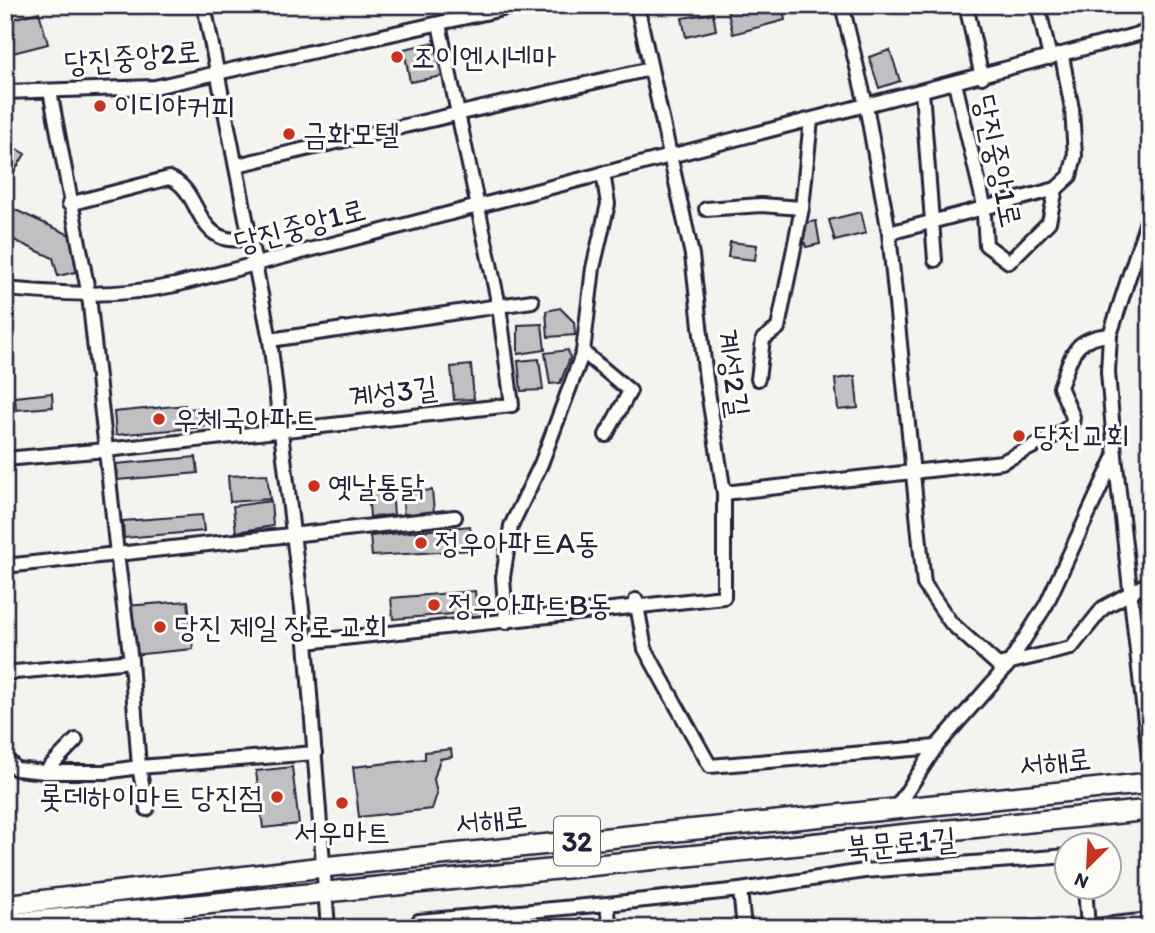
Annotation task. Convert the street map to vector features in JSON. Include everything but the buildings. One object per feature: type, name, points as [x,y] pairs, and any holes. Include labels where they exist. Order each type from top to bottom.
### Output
[{"type":"main road","name":"서해로","points":[[5,905],[323,867],[1150,783]]},
{"type":"main road","name":"서해로","points":[[5,925],[1150,810]]},
{"type":"street","name":"당진중앙2로","points":[[204,5],[257,265]]},
{"type":"street","name":"당진중앙2로","points":[[5,92],[155,87],[219,75],[520,5]]},
{"type":"street","points":[[637,5],[669,158]]},
{"type":"street","points":[[842,5],[866,105],[889,233],[924,583],[951,623],[998,666],[1072,648],[1103,608],[1132,589],[1150,582]]},
{"type":"street","points":[[966,5],[982,77]]},
{"type":"street","points":[[1038,5],[1056,57]]},
{"type":"street","points":[[439,24],[499,306]]},
{"type":"street","name":"당진중앙1로","points":[[5,289],[89,296],[129,294],[257,265],[1150,31]]},
{"type":"street","name":"당진중앙1로","points":[[955,83],[984,206],[986,244],[1009,262],[1049,222],[1056,188],[1070,176],[1075,156],[1072,109],[1056,57]]},
{"type":"street","points":[[237,165],[650,69]]},
{"type":"street","name":"당진중앙2로","points":[[50,91],[69,204],[89,296],[106,450]]},
{"type":"street","name":"당진중앙1로","points":[[922,91],[935,260]]},
{"type":"street","points":[[758,379],[763,339],[778,328],[802,208],[811,120]]},
{"type":"street","name":"계성2길","points":[[636,604],[724,597],[724,493],[706,379],[692,255],[669,158]]},
{"type":"street","points":[[506,622],[503,577],[511,526],[541,464],[583,352],[593,268],[608,204],[603,173]]},
{"type":"street","points":[[69,204],[169,178],[178,181],[185,188],[210,230],[225,238],[252,239]]},
{"type":"street","points":[[889,233],[1056,188]]},
{"type":"street","points":[[706,209],[761,205],[802,208]]},
{"type":"street","points":[[1150,212],[1110,335],[1108,372],[1150,766]]},
{"type":"street","points":[[257,265],[270,340],[306,642],[328,928]]},
{"type":"street","points":[[270,340],[532,301]]},
{"type":"street","name":"계성3길","points":[[5,459],[281,432],[512,405],[499,306]]},
{"type":"street","points":[[724,493],[1002,462],[1062,432],[1072,424],[1073,416],[1060,387],[1076,348],[1089,337],[1110,335]]},
{"type":"street","points":[[583,352],[630,391],[606,435]]},
{"type":"street","points":[[106,450],[131,661],[139,767],[147,809]]},
{"type":"street","points":[[896,808],[936,747],[1008,665],[1046,606],[1115,456]]},
{"type":"street","points":[[5,566],[455,517]]},
{"type":"street","points":[[306,642],[506,622],[636,604],[645,649],[710,766],[936,747]]},
{"type":"street","points":[[5,673],[131,661]]},
{"type":"street","points":[[45,772],[76,740]]},
{"type":"street","points":[[5,757],[16,769],[105,772],[315,753]]},
{"type":"street","name":"북문로1길","points":[[414,928],[419,921],[740,890],[864,871],[1054,857]]},
{"type":"street","points":[[740,890],[744,928]]},
{"type":"street","points":[[1084,902],[1082,927],[1150,920]]},
{"type":"street","points":[[607,904],[610,928]]},
{"type":"place","name":"조이엔시네마","points":[[397,57]]},
{"type":"place","name":"이디야커피","points":[[100,106]]},
{"type":"place","name":"금화모텔","points":[[289,134]]},
{"type":"place","name":"우체국아파트","points":[[159,419]]},
{"type":"place","name":"당진교회","points":[[1019,436]]},
{"type":"place","name":"옛날통닭","points":[[314,486]]},
{"type":"place","name":"정우아파트A동","points":[[421,543]]},
{"type":"place","name":"정우아파트B동","points":[[434,605]]},
{"type":"place","name":"당진 제일 장로 교회","points":[[160,627]]},
{"type":"place","name":"롯데하이마트 당진점","points":[[277,797]]},
{"type":"place","name":"서우마트","points":[[342,803]]}]
